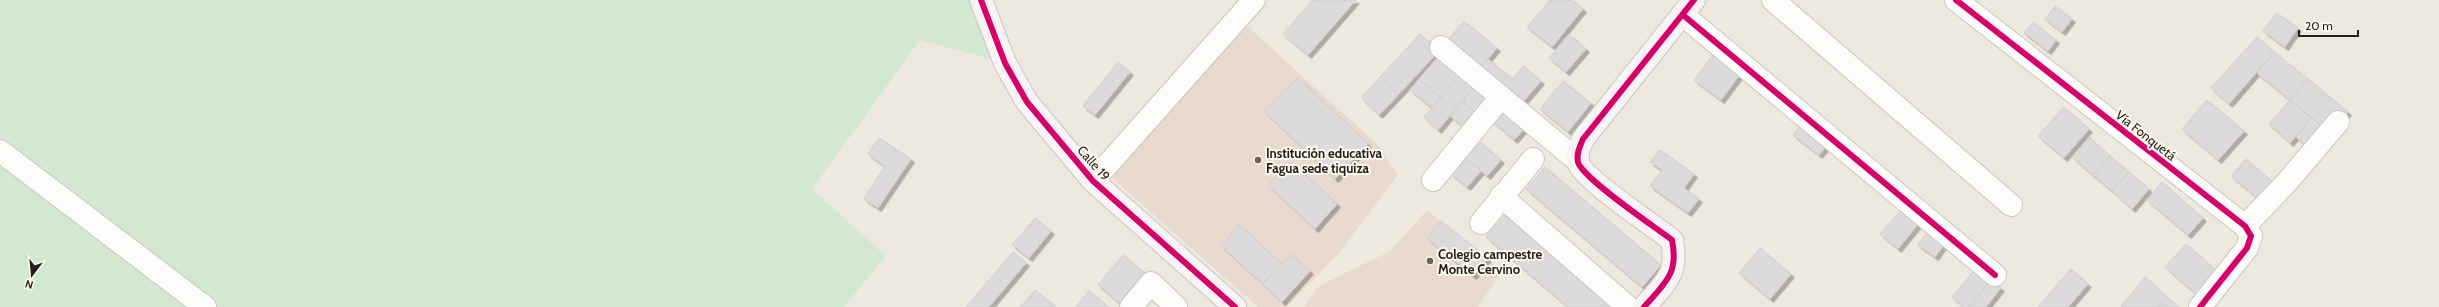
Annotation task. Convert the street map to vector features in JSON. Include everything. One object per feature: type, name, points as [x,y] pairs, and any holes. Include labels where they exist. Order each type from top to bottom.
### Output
[{"type":"street","name":"Calle 19","points":[[981,0],[1005,63],[1027,102],[1092,181],[1233,307]]},
{"type":"street","points":[[1092,181],[1254,0]]},
{"type":"street","points":[[1773,0],[2011,205]]},
{"type":"street","name":"Vía Fonquetá","points":[[1956,0],[2245,226]]},
{"type":"street","points":[[1578,161],[1578,149],[1583,139],[1689,7],[1995,275]]},
{"type":"street","points":[[1441,47],[1578,161],[1589,177],[1672,240],[1674,265],[1670,278],[1644,307]]},
{"type":"street","points":[[1433,180],[1501,97]]},
{"type":"street","points":[[2200,307],[2247,248],[2251,236],[2245,226],[2288,181],[2338,122]]},
{"type":"street","points":[[0,151],[204,307]]},
{"type":"street","points":[[1481,223],[1501,196],[1533,159]]},
{"type":"street","points":[[1501,196],[1628,307]]},
{"type":"street","points":[[1131,307],[1151,282],[1176,307]]},
{"type":"shaded area","name":"Institución educativa Fagua sede tiquiza","points":[[1246,25],[1378,145],[1398,175],[1338,254],[1287,307],[1258,307],[1112,178]]},
{"type":"shaded area","name":"Colegio campestre Monte Cervino","points":[[1427,210],[1502,271],[1478,307],[1304,307],[1319,286],[1390,251]]},
{"type":"green space","points":[[0,0],[981,0],[1005,63],[920,40],[812,189],[886,256],[844,307],[0,307]]},
{"type":"building","points":[[1313,0],[1356,0],[1308,55],[1283,34]]},
{"type":"building","points":[[1550,0],[1572,0],[1583,9],[1552,47],[1527,27]]},
{"type":"building","points":[[2055,6],[2072,19],[2062,32],[2045,19]]},
{"type":"building","points":[[2277,13],[2298,28],[2285,47],[2263,31]]},
{"type":"building","points":[[1464,21],[1497,48],[1480,68],[1447,41]]},
{"type":"building","points":[[2033,22],[2056,40],[2048,51],[2024,33]]},
{"type":"building","points":[[1420,34],[1439,51],[1398,95],[1380,77]]},
{"type":"building","points":[[1569,34],[1586,49],[1566,72],[1549,58]]},
{"type":"building","points":[[2257,37],[2274,52],[2229,104],[2211,88]]},
{"type":"building","points":[[2274,52],[2308,79],[2290,100],[2257,73]]},
{"type":"building","points":[[1714,54],[1741,73],[1721,100],[1694,80]]},
{"type":"building","points":[[1438,57],[1460,76],[1441,98],[1419,79]]},
{"type":"building","points":[[1488,59],[1513,79],[1523,66],[1541,81],[1522,103],[1480,68]]},
{"type":"building","points":[[1118,62],[1130,72],[1095,115],[1083,106]]},
{"type":"building","points":[[1460,76],[1474,87],[1438,130],[1424,117]]},
{"type":"building","points":[[1380,77],[1398,95],[1379,115],[1361,98]]},
{"type":"building","points":[[1298,78],[1368,144],[1335,179],[1265,112]]},
{"type":"building","points":[[1419,79],[1441,98],[1432,108],[1410,90]]},
{"type":"building","points":[[2308,79],[2348,112],[2330,133],[2290,100]]},
{"type":"building","points":[[1563,81],[1591,103],[1568,132],[1540,109]]},
{"type":"building","points":[[1474,87],[1494,104],[1482,118],[1462,101]]},
{"type":"building","points":[[2207,100],[2244,131],[2218,160],[2182,129]]},
{"type":"building","points":[[2290,100],[2311,118],[2290,143],[2269,124]]},
{"type":"building","points":[[1462,101],[1482,118],[1470,132],[1450,116]]},
{"type":"building","points":[[2064,107],[2089,129],[2064,158],[2038,136]]},
{"type":"building","points":[[1500,109],[1524,129],[1514,140],[1491,120]]},
{"type":"building","points":[[2311,118],[2330,133],[2314,152],[2296,137]]},
{"type":"building","points":[[1805,121],[1831,140],[1819,155],[1793,135]]},
{"type":"building","points":[[879,138],[911,159],[878,208],[864,199],[885,166],[868,154]]},
{"type":"building","points":[[2090,138],[2110,156],[2093,175],[2073,158]]},
{"type":"building","points":[[1478,140],[1501,160],[1487,176],[1464,157]]},
{"type":"building","points":[[1660,150],[1694,174],[1684,188],[1699,199],[1688,213],[1650,186],[1662,170],[1650,162]]},
{"type":"building","points":[[2110,156],[2129,172],[2112,191],[2093,175]]},
{"type":"building","points":[[1464,157],[1481,171],[1467,187],[1450,173]]},
{"type":"building","points":[[2246,159],[2277,186],[2262,202],[2231,176]]},
{"type":"building","points":[[1290,161],[1337,204],[1315,229],[1268,185]]},
{"type":"building","points":[[1545,167],[1661,265],[1642,287],[1526,189]]},
{"type":"building","points":[[2129,172],[2149,189],[2132,209],[2112,191]]},
{"type":"building","points":[[2162,182],[2203,218],[2188,235],[2147,200]]},
{"type":"building","points":[[1902,209],[1919,223],[1898,249],[1880,234]]},
{"type":"building","points":[[1505,215],[1613,307],[1568,307],[1486,237]]},
{"type":"building","points":[[1035,218],[1051,231],[1029,258],[1012,245]]},
{"type":"building","points":[[1441,221],[1488,258],[1473,276],[1427,238]]},
{"type":"building","points":[[1239,225],[1282,264],[1263,284],[1221,246]]},
{"type":"building","points":[[1929,230],[1945,243],[1935,257],[1918,245]]},
{"type":"building","points":[[2186,244],[2224,277],[2203,300],[2165,267]]},
{"type":"building","points":[[1760,248],[1791,274],[1770,299],[1739,273]]},
{"type":"building","points":[[1013,252],[1026,263],[989,307],[966,307]]},
{"type":"building","points":[[1291,254],[1310,271],[1282,302],[1263,284]]},
{"type":"building","points":[[1123,255],[1150,277],[1124,307],[1098,285]]},
{"type":"building","points":[[1976,268],[1991,280],[1969,307],[1963,307],[1952,297]]},
{"type":"building","points":[[2071,269],[2088,284],[2068,307],[2038,307]]},
{"type":"building","points":[[2145,277],[2167,297],[2159,307],[2121,307]]},
{"type":"building","points":[[1991,280],[2001,288],[1986,307],[1969,307]]},
{"type":"building","points":[[1035,290],[1056,307],[1020,307]]},
{"type":"building","points":[[1089,291],[1109,307],[1076,307]]},
{"type":"building","points":[[2167,297],[2179,307],[2159,307]]},
{"type":"cycle path","points":[[981,0],[1005,63],[1027,102],[1093,181],[1235,307]]},
{"type":"cycle path","points":[[1644,307],[1664,284],[1672,270],[1674,261],[1672,240],[1620,202],[1592,179],[1582,169],[1578,162],[1578,153],[1583,139],[1694,0]]},
{"type":"cycle path","points":[[1956,0],[2245,226],[2251,236],[2247,248],[2200,307]]},
{"type":"cycle path","points":[[1683,15],[1995,275]]},
{"type":"place","name":"Institución educativa Fagua sede tiquiza","points":[[1258,160]]},
{"type":"place","name":"Colegio campestre Monte Cervino","points":[[1430,261]]}]
